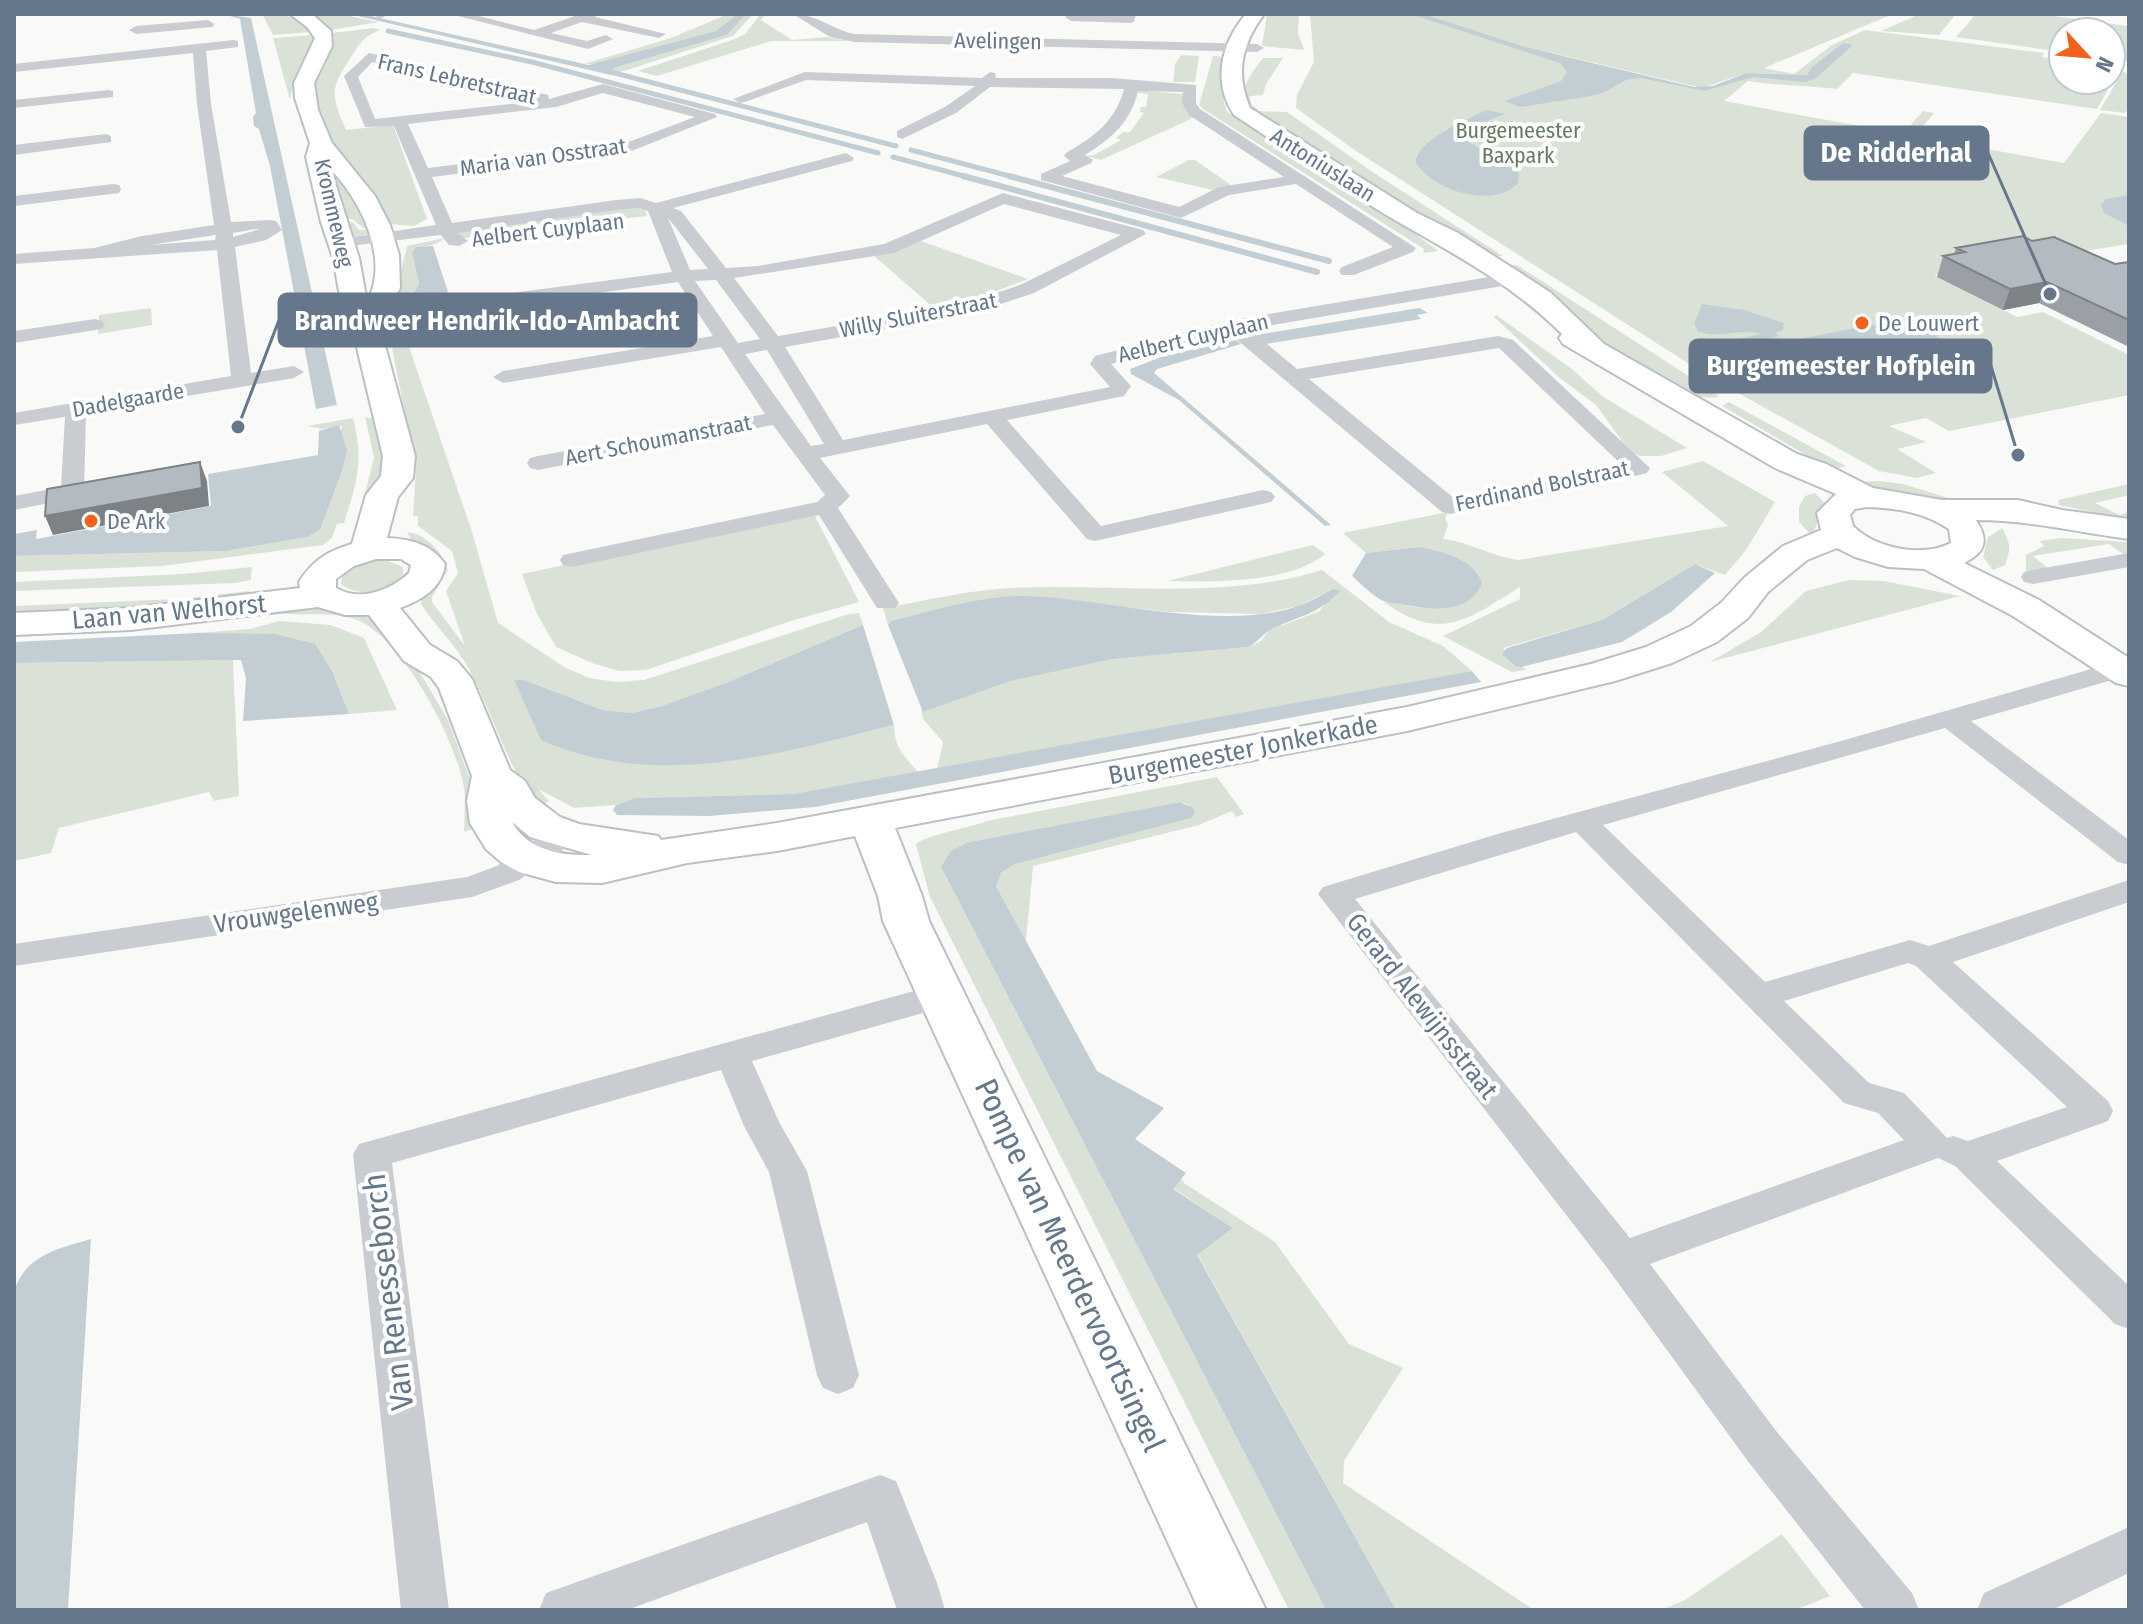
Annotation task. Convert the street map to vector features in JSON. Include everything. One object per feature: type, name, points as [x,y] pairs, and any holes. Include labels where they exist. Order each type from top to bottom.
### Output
[{"type":"main road","name":"Krommeweg","points":[[299,14],[322,33],[321,54],[308,71],[303,88],[319,145],[317,157],[339,244],[346,258],[354,302],[366,327],[399,456],[397,478],[382,495],[384,550]]},
{"type":"main road","points":[[1234,47],[1238,34],[1255,14],[1259,23],[1256,57],[1234,86]]},
{"type":"main road","name":"Antoniuslaan","points":[[1234,47],[1230,75],[1241,111],[1429,230],[1449,238],[1513,279],[1575,328],[1596,352]]},
{"type":"main road","name":"Krommeweg","points":[[319,145],[351,177],[371,210],[386,252],[389,284],[366,327]]},
{"type":"main road","name":"Antoniuslaan","points":[[1429,230],[1433,240],[1487,283],[1596,352],[1786,461],[1796,474],[1854,520]]},
{"type":"main road","points":[[2124,672],[2030,593],[1950,538],[1904,499],[1854,520],[1899,559],[1950,538],[1999,522],[2062,520],[2129,529]]},
{"type":"main road","name":"Burgemeester Jonkerkade","points":[[492,776],[486,796],[488,815],[507,848],[529,861],[565,869],[602,869],[629,865],[672,851],[777,837],[1407,719],[1602,673],[1659,655],[1704,634],[1735,610],[1756,585],[1781,566],[1813,564],[1854,520]]},
{"type":"main road","points":[[384,550],[423,557],[428,568],[423,580],[391,598],[346,604],[322,585],[340,560],[384,550]]},
{"type":"main road","name":"Laan van Welhorst","points":[[14,599],[322,585]]},
{"type":"main road","name":"Laan van Welhorst","points":[[14,624],[131,619],[322,585]]},
{"type":"main road","name":"Burgemeester Jonkerkade","points":[[391,598],[417,653],[444,669],[458,687],[492,776],[510,790],[519,806],[533,818],[565,834],[595,842],[672,851]]},
{"type":"main road","name":"Pompe van Meerdervoortsingel","points":[[857,822],[865,873],[883,900],[906,921],[943,995],[1233,1610]]},
{"type":"street","points":[[133,54],[138,14]]},
{"type":"street","points":[[456,14],[588,45],[606,39]]},
{"type":"street","points":[[1062,43],[1068,16],[1129,19],[1130,14]]},
{"type":"street","name":"Avelingen","points":[[806,16],[835,34],[854,38],[1189,46],[1223,50],[1257,48]]},
{"type":"street","points":[[512,41],[587,17],[659,34]]},
{"type":"street","points":[[136,30],[208,24]]},
{"type":"street","points":[[902,134],[944,114],[987,81],[1006,42]]},
{"type":"street","points":[[14,68],[233,44]]},
{"type":"street","points":[[199,48],[242,381]]},
{"type":"street","name":"Frans Lebretstraat","points":[[399,121],[370,124],[351,76],[369,57],[563,101]]},
{"type":"street","points":[[740,99],[805,76],[1112,82],[1132,86],[1191,88],[1189,103],[1194,112],[1407,248],[1348,271]]},
{"type":"street","points":[[1132,86],[1128,109],[1109,134],[1072,156],[1085,160],[1047,177],[1181,213],[1225,191],[1300,179]]},
{"type":"street","name":"Maria van Osstraat","points":[[420,174],[629,147],[710,117],[603,88],[563,101]]},
{"type":"street","points":[[14,104],[108,94]]},
{"type":"street","points":[[446,229],[399,121],[563,101]]},
{"type":"street","points":[[14,150],[106,139]]},
{"type":"street","points":[[656,213],[846,158]]},
{"type":"street","points":[[14,201],[113,189]]},
{"type":"street","name":"Willy Sluiterstraat","points":[[503,377],[772,342],[984,305],[1045,281],[1137,234],[1003,198],[888,249],[723,276]]},
{"type":"street","name":"Aelbert Cuyplaan","points":[[339,244],[616,205],[640,203],[656,213],[675,215],[772,342],[837,448]]},
{"type":"street","name":"Aelbert Cuyplaan","points":[[656,213],[683,276],[778,418],[838,496],[825,507]]},
{"type":"street","points":[[14,259],[158,251],[224,235]]},
{"type":"street","points":[[474,304],[683,276],[723,276]]},
{"type":"street","name":"Aelbert Cuyplaan","points":[[807,454],[1117,392],[1121,386],[1100,364],[1102,360],[1233,326],[1513,279]]},
{"type":"street","points":[[14,337],[95,325]]},
{"type":"street","name":"Ferdinand Bolstraat","points":[[1233,326],[1290,376],[1450,507],[1639,468],[1506,344],[1498,342],[1290,376]]},
{"type":"street","name":"Dadelgaarde","points":[[14,419],[294,372]]},
{"type":"street","points":[[14,503],[72,492],[76,409]]},
{"type":"street","name":"Aert Schoumanstraat","points":[[538,463],[778,418]]},
{"type":"street","points":[[993,418],[1095,534],[1263,497]]},
{"type":"street","points":[[572,560],[825,507],[886,603]]},
{"type":"street","points":[[2030,593],[2129,560]]},
{"type":"street","name":"Gerard Alewijnsstraat","points":[[1895,1610],[1762,1446],[1622,1257],[1334,894],[1582,821],[2124,672]]},
{"type":"street","points":[[1951,719],[2129,855]]},
{"type":"street","points":[[1582,821],[1857,1093],[1891,1103],[1950,1150],[2129,1312]]},
{"type":"street","name":"Vrouwgelenweg","points":[[14,955],[472,887],[529,861],[565,834]]},
{"type":"street","points":[[1928,958],[2129,891]]},
{"type":"street","points":[[1622,1257],[1950,1150],[2095,1111],[1928,958],[1910,951],[1759,996]]},
{"type":"street","name":"Van Renesseborch","points":[[425,1610],[372,1154],[943,995]]},
{"type":"street","points":[[732,1055],[762,1126],[788,1171],[838,1375]]},
{"type":"street","points":[[563,1610],[880,1496],[914,1583],[921,1610]]},
{"type":"street","points":[[2001,1610],[2129,1549]]},
{"type":"green space","points":[[262,14],[289,17],[312,32],[273,35]]},
{"type":"green space","points":[[308,14],[339,14],[379,22],[330,30]]},
{"type":"green space","points":[[728,14],[738,14],[717,31],[599,64],[584,64],[671,38]]},
{"type":"green space","points":[[746,14],[753,14],[733,36],[611,75],[610,71],[614,68],[727,35]]},
{"type":"green space","points":[[761,14],[765,15],[761,20],[792,40],[826,37],[848,41],[771,41],[657,76],[638,71],[735,39],[745,34]]},
{"type":"green space","points":[[1267,14],[1299,14],[1298,33],[1304,50],[1262,46]]},
{"type":"green space","name":"Burgemeester Baxpark","points":[[1310,14],[1410,14],[1499,40],[1423,14],[1893,14],[1764,68],[1794,74],[1832,45],[1865,30],[2044,53],[2042,57],[2047,58],[2047,96],[2104,96],[2097,109],[1853,73],[1837,89],[1748,81],[1724,101],[1903,134],[1923,111],[1934,113],[1915,136],[2064,163],[2101,113],[2129,117],[2129,244],[1934,275],[2017,317],[2043,312],[2129,355],[2129,395],[1949,431],[1926,418],[1889,426],[1926,442],[1897,449],[1936,473],[1917,478],[1879,471],[1711,378],[1356,151],[1296,108],[1297,95],[1314,62]],"holes":[[[1544,51],[1702,88],[1746,73],[1807,75],[1747,77],[1704,91],[1640,78]]]},
{"type":"green space","points":[[1920,14],[1956,14],[1939,35],[1881,31]]},
{"type":"green space","points":[[1976,14],[2053,16],[2047,16],[2047,50],[1956,37]]},
{"type":"green space","points":[[2127,26],[2129,26],[2127,62]]},
{"type":"green space","points":[[373,28],[381,30],[368,36],[356,49],[340,75],[335,98],[346,130],[393,125],[427,219],[414,226],[385,224],[366,185],[333,147],[319,119],[314,99],[314,81],[332,48],[332,33]]},
{"type":"green space","points":[[313,35],[313,47],[290,100],[273,38]]},
{"type":"green space","points":[[1181,55],[1199,56],[1195,82],[1173,82],[1175,64]]},
{"type":"green space","points":[[1213,56],[1228,57],[1224,101],[1227,112],[1392,216],[1438,251],[1423,253],[1424,249],[1203,109],[1199,105]]},
{"type":"green space","points":[[1263,58],[1283,58],[1266,84],[1263,95],[1250,96],[1251,104],[1259,111],[1287,112],[1374,173],[1503,256],[1490,257],[1252,112],[1245,98],[1246,84]]},
{"type":"green space","points":[[2127,74],[2129,75],[2129,107],[2125,113],[2100,110],[2108,96],[2127,96]]},
{"type":"green space","points":[[1138,90],[1181,94],[1185,91],[1187,112],[1195,117],[1101,160],[1085,156],[1094,155],[1121,140],[1116,138],[1123,132],[1130,132],[1144,113],[1140,112],[1141,107],[1146,107],[1148,94],[1138,93]]},
{"type":"green space","points":[[1195,160],[1231,185],[1213,190],[1156,177]]},
{"type":"green space","points":[[330,163],[351,191],[371,234],[346,238],[340,223],[353,222],[359,230],[366,230],[352,219],[340,219],[329,188]]},
{"type":"green space","points":[[637,207],[645,210],[647,216],[606,217],[483,232],[490,235],[464,238],[459,235],[459,231]]},
{"type":"green space","points":[[444,238],[412,251],[419,284],[404,309],[409,310],[404,332],[472,532],[498,623],[564,667],[589,678],[617,682],[644,680],[849,614],[859,613],[863,625],[728,682],[662,706],[631,713],[603,710],[524,680],[515,680],[542,740],[585,755],[628,763],[673,765],[762,756],[894,725],[898,745],[918,772],[793,794],[634,798],[616,805],[574,808],[538,789],[549,801],[537,807],[517,774],[469,669],[421,604],[423,592],[413,544],[407,532],[427,540],[446,563],[448,570],[432,602],[465,646],[446,591],[458,573],[452,551],[418,526],[418,516],[413,516],[416,470],[389,321],[407,246]]},
{"type":"green space","points":[[918,240],[1028,279],[970,301],[935,309],[873,255]]},
{"type":"green space","points":[[1517,265],[1718,397],[1697,396],[1639,369],[1500,266]]},
{"type":"green space","points":[[151,308],[152,325],[98,334],[99,315]]},
{"type":"green space","points":[[1496,315],[1572,369],[1602,396],[1687,448],[1661,456],[1641,456],[1630,452],[1596,405],[1560,378],[1494,317]]},
{"type":"green space","points":[[1729,402],[1846,466],[1832,470],[1722,406]]},
{"type":"green space","points":[[365,417],[379,420],[384,445],[379,483],[368,520],[358,520],[374,458]]},
{"type":"green space","points":[[353,418],[358,447],[355,483],[344,523],[337,524],[332,538],[323,545],[162,566],[14,572],[14,556],[226,551],[308,537],[342,426],[322,429],[307,426]]},
{"type":"green space","points":[[1703,461],[1775,502],[1746,550],[1725,575],[1695,564],[1602,620],[1503,648],[1526,670],[1512,672],[1443,636],[1520,599],[1520,587],[1469,617],[1438,624],[1421,621],[1383,601],[1421,608],[1462,560],[1419,547],[1366,553],[1343,533],[1448,512],[1443,539],[1518,560],[1728,526],[1662,472]]},
{"type":"green space","points":[[1848,482],[1903,484],[1968,504],[1891,493]]},
{"type":"green space","points":[[2129,484],[2129,495],[2095,503],[2120,515],[2129,512],[2129,520],[2059,505],[2058,500]]},
{"type":"green space","points":[[1815,493],[1825,503],[1812,536],[1799,522],[1799,507],[1805,496]]},
{"type":"green space","points":[[806,514],[815,516],[859,602],[794,620],[646,670],[619,671],[556,647],[537,614],[522,574]]},
{"type":"green space","points":[[2002,528],[2009,546],[2008,554],[2005,565],[1993,570],[1983,557],[1988,537]]},
{"type":"green space","points":[[2061,538],[2129,542],[2129,553],[2123,554],[2109,544],[2033,556],[2048,568],[2026,572],[2026,555],[2044,546],[2040,541]]},
{"type":"green space","points":[[1313,545],[1325,554],[1310,564],[1271,576],[1167,581]]},
{"type":"green space","points":[[372,561],[388,561],[403,567],[403,575],[390,585],[374,591],[356,591],[341,584],[342,577],[350,569]]},
{"type":"green space","points":[[252,567],[251,580],[235,583],[14,591],[14,582],[183,574]]},
{"type":"green space","points":[[1322,570],[1389,622],[1443,646],[1472,671],[937,770],[943,742],[923,719],[921,707],[923,712],[1011,681],[1113,659],[1248,647],[1261,641],[1269,630],[1320,611],[1333,589],[1299,606],[1259,614],[1170,612],[1019,596],[891,621],[888,625],[883,608],[995,589],[1207,588],[1284,579]]},
{"type":"green space","points":[[1849,580],[1884,581],[1960,596],[1710,662],[1761,632],[1806,591]]},
{"type":"green space","points":[[249,591],[247,600],[14,617],[14,606],[178,599]]},
{"type":"green space","points":[[294,602],[370,615],[409,654],[448,720],[471,782],[482,826],[464,832],[464,788],[451,745],[425,694],[392,647],[375,630],[347,617],[278,613],[278,604]]},
{"type":"green space","points":[[279,621],[331,625],[364,638],[397,710],[349,714],[333,673],[197,633],[250,629]]},
{"type":"green space","points":[[233,660],[239,796],[214,801],[209,792],[59,828],[51,853],[14,861],[14,663]]},
{"type":"green space","points":[[1217,777],[1244,814],[1236,817],[1232,811],[1199,825],[1033,866],[1026,941],[996,886],[1001,873],[1015,864],[1189,805],[1180,802],[969,842],[941,867],[1326,1610],[1289,1610],[930,897],[916,844],[987,821]]},
{"type":"green space","points":[[1182,1178],[1184,1183],[1275,1242],[1349,1344],[1403,1368],[1344,1461],[1343,1483],[1534,1610],[1396,1610],[1197,1254],[1233,1228],[1173,1188]]},
{"type":"green space","points":[[1782,1534],[1830,1596],[1795,1610],[1661,1610],[1685,1600]]},
{"type":"shaded area","points":[[223,14],[251,18],[337,405],[316,409],[270,166],[259,129],[254,126],[256,113],[240,19]]},
{"type":"shaded area","points":[[349,14],[362,14],[589,65],[716,31],[738,14],[746,14],[727,35],[614,68],[610,71],[611,75]]},
{"type":"shaded area","points":[[1410,14],[1423,14],[1525,47],[1694,87],[1713,86],[1746,73],[1807,75],[1811,68],[1843,43],[1853,45],[1815,79],[1805,82],[1753,77],[1704,91],[1640,78],[1626,80],[1603,93],[1520,107],[1505,101],[1561,81],[1567,72],[1560,63]]},
{"type":"shaded area","points":[[1487,110],[1505,114],[1461,132],[1461,138],[1515,167],[1519,174],[1518,183],[1507,191],[1479,196],[1449,188],[1424,173],[1416,163],[1424,146],[1444,131]]},
{"type":"shaded area","points":[[2129,195],[2129,226],[2104,213],[2101,205],[2106,199]]},
{"type":"shaded area","points":[[433,246],[448,292],[404,310],[419,284],[412,252],[416,247]]},
{"type":"shaded area","points":[[1702,304],[1744,310],[1784,323],[1783,330],[1775,333],[1780,336],[1757,341],[1802,369],[1758,378],[1707,346],[1760,334],[1699,332],[1694,324]]},
{"type":"shaded area","points":[[1419,308],[1428,313],[1417,315],[1421,319],[1266,344],[1256,335]]},
{"type":"shaded area","points":[[1904,319],[1963,350],[1858,370],[1803,338]]},
{"type":"shaded area","points":[[1236,340],[1241,344],[1157,369],[1154,373],[1331,525],[1325,526],[1179,400],[1131,374],[1130,369],[1164,356]]},
{"type":"shaded area","points":[[339,425],[347,450],[342,471],[320,529],[308,537],[226,551],[14,556],[14,534],[37,530],[36,539],[211,506],[208,474],[318,455],[319,431]]},
{"type":"shaded area","points":[[1419,547],[1456,558],[1472,568],[1482,583],[1476,593],[1469,600],[1450,608],[1417,607],[1381,600],[1352,576],[1366,553]]},
{"type":"shaded area","points":[[1695,564],[1715,573],[1671,612],[1622,642],[1521,667],[1515,666],[1502,654],[1507,648],[1602,620]]},
{"type":"shaded area","points":[[1333,589],[1341,590],[1325,604],[1270,630],[1248,647],[1113,659],[1011,681],[923,712],[888,625],[891,621],[956,605],[989,598],[1022,596],[1163,612],[1236,616],[1270,613],[1301,605]]},
{"type":"shaded area","points":[[863,625],[894,725],[762,756],[673,765],[628,763],[584,755],[541,740],[514,680],[524,680],[603,710],[631,713],[662,706],[728,682]]},
{"type":"shaded area","points":[[197,633],[275,634],[315,644],[333,673],[349,714],[243,721],[246,678],[241,660],[14,663],[14,642]]},
{"type":"shaded area","points":[[1472,671],[1481,682],[815,807],[709,816],[617,815],[613,810],[616,805],[634,798],[793,794]]},
{"type":"shaded area","points":[[1180,802],[1193,808],[1195,812],[1191,818],[1015,864],[1001,873],[996,886],[1097,1071],[1164,1108],[1135,1139],[1186,1173],[1173,1189],[1233,1228],[1197,1255],[1396,1610],[1326,1610],[941,867],[951,851],[969,842]]},
{"type":"shaded area","points":[[91,1239],[68,1610],[14,1610],[14,1291],[26,1269],[35,1261],[55,1250]]},
{"type":"building","points":[[2023,236],[2032,241],[2054,237],[2115,264],[2129,262],[2129,320],[2047,282],[2010,289],[1943,256],[1965,252],[1956,248]]},
{"type":"building","points":[[200,462],[202,488],[45,516],[47,489]]},
{"type":"waterway","points":[[388,31],[532,62],[878,153]]},
{"type":"waterway","points":[[607,71],[896,146]]},
{"type":"waterway","points":[[911,150],[1017,178]]},
{"type":"waterway","points":[[893,157],[971,178]]},
{"type":"waterway","points":[[963,176],[1317,272]]},
{"type":"waterway","points":[[1009,176],[1329,261]]},
{"type":"place","name":"De Ridderhal","points":[[2050,294]]},
{"type":"place","name":"De Louwert","points":[[1862,323]]},
{"type":"place","name":"Brandweer Hendrik-Ido-Ambacht","points":[[238,427]]},
{"type":"place","name":"Burgemeester Hofplein","points":[[2018,455]]},
{"type":"place","name":"De Ark","points":[[91,521]]}]
